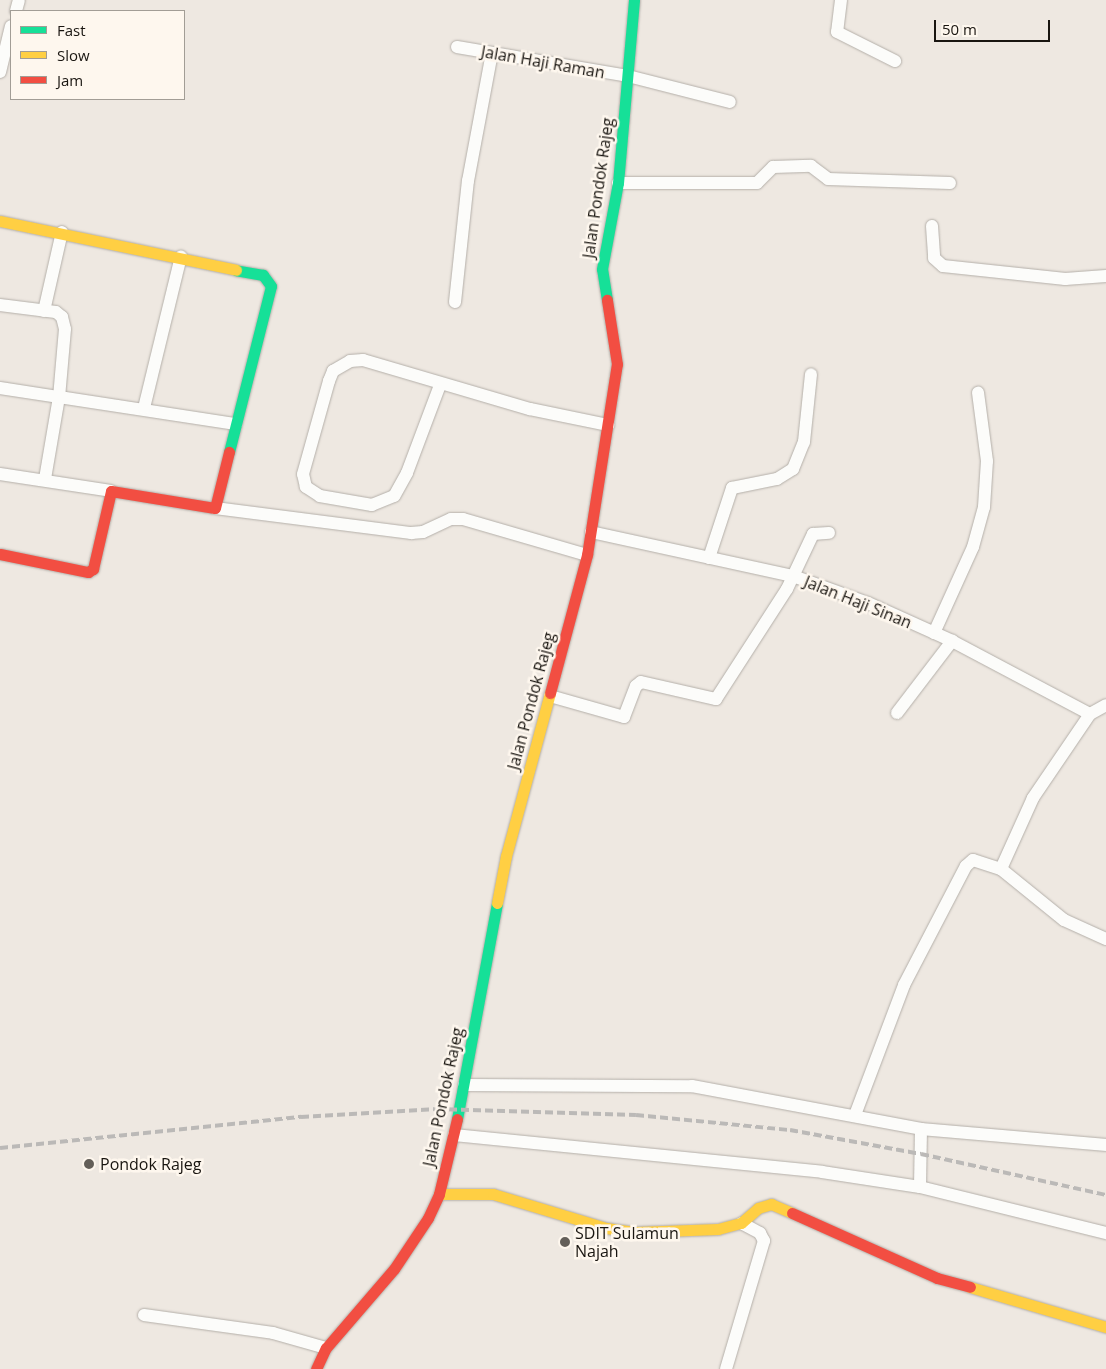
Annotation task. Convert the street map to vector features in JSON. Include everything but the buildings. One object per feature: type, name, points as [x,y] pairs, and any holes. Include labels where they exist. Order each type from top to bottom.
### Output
[{"type":"street","name":"Jalan Pondok Rajeg","points":[[316,1369],[326,1348],[394,1268],[428,1218],[438,1194],[454,1135],[506,856],[587,555],[608,425],[617,364],[602,269],[618,183],[634,0]]},
{"type":"street","points":[[841,0],[837,32],[895,61]]},
{"type":"street","points":[[0,72],[10,30]]},
{"type":"street","name":"Jalan Haji Raman","points":[[457,47],[628,76],[730,102]]},
{"type":"street","points":[[455,302],[468,181],[492,54]]},
{"type":"street","points":[[618,183],[758,183],[773,167],[811,166],[828,179],[950,183]]},
{"type":"street","points":[[0,221],[181,256],[263,275],[271,286],[215,508]]},
{"type":"street","points":[[932,226],[934,258],[943,266],[1065,279],[1106,276]]},
{"type":"street","points":[[44,311],[62,232]]},
{"type":"street","points":[[144,408],[181,256]]},
{"type":"street","points":[[0,305],[56,312],[62,317],[65,329],[59,397],[45,479]]},
{"type":"street","points":[[440,385],[407,473],[394,496],[372,505],[320,496],[306,487],[303,474],[328,381],[341,364],[363,360],[440,385],[538,411],[608,425]]},
{"type":"street","points":[[709,558],[732,488],[776,479],[793,469],[804,442],[811,374]]},
{"type":"street","points":[[0,388],[144,408],[236,424]]},
{"type":"street","points":[[934,633],[973,547],[984,506],[987,461],[978,393]]},
{"type":"street","points":[[0,474],[45,479],[215,508],[411,533],[423,532],[451,519],[463,519],[587,555]]},
{"type":"street","points":[[0,554],[88,572],[93,569],[111,491]]},
{"type":"street","name":"Jalan Haji Sinan","points":[[591,532],[793,576],[868,602],[952,641],[1090,714]]},
{"type":"street","points":[[550,696],[624,717],[636,686],[641,682],[716,699],[793,576],[813,534],[829,533]]},
{"type":"street","points":[[897,712],[952,641]]},
{"type":"street","points":[[1001,869],[1033,798],[1090,714],[1106,705]]},
{"type":"street","points":[[855,1116],[904,985],[966,866],[973,860],[1001,869],[1064,920],[1106,939]]},
{"type":"street","points":[[464,1085],[692,1086],[921,1129],[1106,1145]]},
{"type":"street","points":[[920,1187],[921,1129]]},
{"type":"street","points":[[454,1135],[822,1172],[920,1187],[1106,1232]]},
{"type":"street","points":[[438,1194],[493,1194],[606,1228],[636,1232],[718,1229],[741,1223],[758,1208],[771,1204],[937,1278],[1106,1328]]},
{"type":"street","points":[[726,1369],[764,1242],[760,1233],[741,1223]]},
{"type":"street","points":[[144,1314],[272,1333],[326,1348]]},
{"type":"railway","points":[[0,1148],[301,1117],[437,1109],[636,1115],[790,1130],[921,1154],[1106,1195]]},
{"type":"traffic: fast","points":[[607,300],[602,269],[618,183],[634,0]]},
{"type":"traffic: fast","points":[[229,452],[271,286],[263,275],[236,270]]},
{"type":"traffic: fast","points":[[457,1119],[497,903]]},
{"type":"traffic: slow","points":[[0,221],[236,270]]},
{"type":"traffic: slow","points":[[497,903],[506,856],[550,693]]},
{"type":"traffic: slow","points":[[439,1194],[493,1194],[606,1228],[636,1232],[718,1229],[741,1223],[758,1208],[771,1204],[792,1213]]},
{"type":"traffic: slow","points":[[970,1287],[1106,1327]]},
{"type":"traffic: jam","points":[[550,693],[587,555],[617,364],[607,300]]},
{"type":"traffic: jam","points":[[0,554],[88,572],[93,569],[111,491],[215,508],[229,452]]},
{"type":"traffic: jam","points":[[316,1369],[326,1348],[394,1269],[428,1218],[439,1194],[457,1119]]},
{"type":"traffic: jam","points":[[792,1213],[937,1278],[970,1287]]},
{"type":"place","name":"Pondok Rajeg","points":[[89,1164]]},
{"type":"place","name":"SDIT Sulamun Najah","points":[[565,1242]]}]
